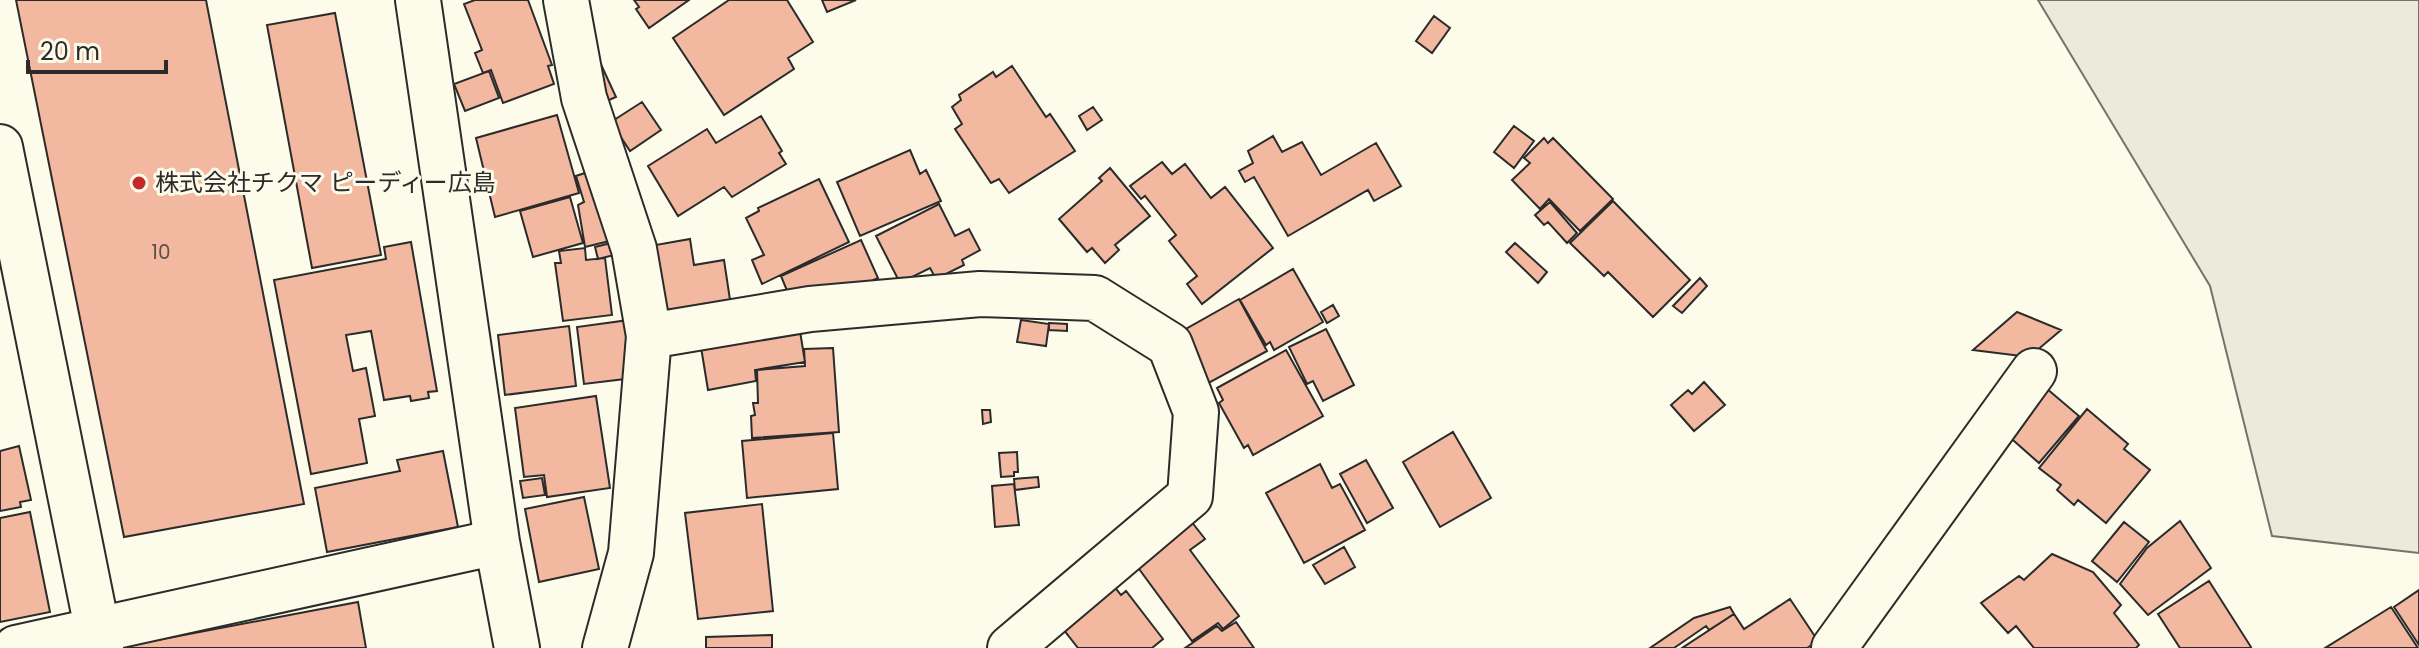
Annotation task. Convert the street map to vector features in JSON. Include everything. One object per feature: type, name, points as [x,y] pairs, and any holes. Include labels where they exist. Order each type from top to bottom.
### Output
[{"type":"street","points":[[418,0],[497,542],[517,648]]},
{"type":"street","points":[[566,0],[584,98],[634,249],[649,336],[631,553],[605,648]]},
{"type":"street","points":[[0,147],[99,639]]},
{"type":"street","points":[[649,336],[810,309],[980,294],[1095,298],[1170,345],[1196,412],[1190,496],[1010,648]]},
{"type":"street","points":[[1834,648],[2034,371]]},
{"type":"street","points":[[16,648],[99,639],[497,542]]},
{"type":"shaded area","points":[[2038,0],[2419,0],[2419,553],[2272,536],[2210,286]]},
{"type":"building","points":[[16,0],[206,0],[304,504],[124,537]]},
{"type":"building","points":[[475,0],[528,0],[552,65],[548,66],[554,84],[503,103],[491,70],[483,73],[475,53],[482,50],[464,4]]},
{"type":"building","points":[[634,0],[689,0],[649,28],[636,9],[639,7]]},
{"type":"building","points":[[729,0],[787,0],[813,42],[788,58],[794,69],[724,115],[673,38]]},
{"type":"building","points":[[822,0],[856,0],[827,12]]},
{"type":"building","points":[[335,13],[381,255],[312,268],[267,25]]},
{"type":"building","points":[[1434,16],[1450,28],[1432,53],[1416,41]]},
{"type":"building","points":[[598,58],[616,97],[600,104]]},
{"type":"building","points":[[1012,66],[1046,117],[1050,114],[1075,151],[1009,193],[999,179],[991,183],[955,129],[962,124],[952,107],[961,100],[959,95],[993,72],[996,77]]},
{"type":"building","points":[[489,71],[499,98],[465,111],[454,84]]},
{"type":"building","points":[[642,102],[661,130],[630,151],[611,122]]},
{"type":"building","points":[[1093,107],[1102,120],[1087,130],[1079,116]]},
{"type":"building","points":[[557,115],[579,193],[495,217],[476,138]]},
{"type":"building","points":[[761,116],[782,151],[779,153],[786,164],[732,197],[724,187],[678,216],[648,166],[707,129],[716,143]]},
{"type":"building","points":[[1514,126],[1534,141],[1514,168],[1494,152]]},
{"type":"building","points":[[1273,136],[1282,152],[1302,142],[1321,175],[1376,143],[1401,186],[1374,201],[1368,190],[1288,236],[1254,177],[1245,182],[1239,171],[1253,163],[1248,151]]},
{"type":"building","points":[[1544,138],[1548,143],[1553,138],[1613,199],[1580,231],[1549,199],[1540,209],[1512,180],[1530,163],[1524,158]]},
{"type":"building","points":[[910,150],[920,174],[926,170],[941,201],[860,236],[837,182]]},
{"type":"building","points":[[1162,162],[1172,174],[1185,164],[1211,198],[1225,187],[1273,248],[1202,304],[1187,284],[1197,276],[1169,241],[1176,235],[1145,196],[1141,199],[1130,186]]},
{"type":"building","points":[[603,167],[626,237],[585,247],[578,205],[584,202],[576,176]]},
{"type":"building","points":[[1110,168],[1150,216],[1115,245],[1119,250],[1105,263],[1092,248],[1087,252],[1059,219],[1102,181],[1099,178]]},
{"type":"building","points":[[819,179],[849,242],[762,284],[752,260],[764,255],[746,218],[759,211],[758,208]]},
{"type":"building","points":[[570,197],[583,243],[533,257],[520,211]]},
{"type":"building","points":[[1613,201],[1690,280],[1653,317],[1608,272],[1604,276],[1570,243]]},
{"type":"building","points":[[1550,202],[1577,233],[1567,243],[1548,222],[1544,225],[1535,215]]},
{"type":"building","points":[[939,204],[955,236],[969,229],[980,250],[962,260],[964,265],[936,279],[930,268],[900,283],[876,236]]},
{"type":"building","points":[[627,239],[630,251],[598,259],[595,247]]},
{"type":"building","points":[[690,239],[694,265],[724,260],[732,313],[663,327],[650,246]]},
{"type":"building","points":[[861,240],[878,278],[839,296],[792,303],[781,276]]},
{"type":"building","points":[[411,242],[437,391],[428,392],[429,398],[411,401],[410,396],[384,400],[371,331],[346,335],[353,371],[366,368],[375,416],[359,419],[367,463],[311,474],[274,280],[386,259],[384,247]]},
{"type":"building","points":[[1515,243],[1547,272],[1538,283],[1506,252]]},
{"type":"building","points":[[585,248],[586,260],[605,258],[612,315],[563,321],[555,263],[561,263],[559,251]]},
{"type":"building","points":[[1293,269],[1323,322],[1274,350],[1270,342],[1266,345],[1240,300]]},
{"type":"building","points":[[1700,278],[1707,286],[1682,313],[1673,306]]},
{"type":"building","points":[[1239,299],[1267,351],[1205,385],[1177,334]]},
{"type":"building","points":[[1333,305],[1339,316],[1327,323],[1321,312]]},
{"type":"building","points":[[2017,312],[2061,330],[2029,357],[1973,350]]},
{"type":"building","points":[[629,320],[633,378],[584,384],[577,327]]},
{"type":"building","points":[[1021,320],[1049,324],[1046,346],[1017,342]]},
{"type":"building","points":[[1049,323],[1067,324],[1067,331],[1049,330]]},
{"type":"building","points":[[799,325],[805,362],[755,370],[756,381],[708,390],[700,341]]},
{"type":"building","points":[[569,326],[576,386],[505,395],[498,335]]},
{"type":"building","points":[[1326,329],[1354,385],[1323,401],[1313,381],[1307,384],[1289,347]]},
{"type":"building","points":[[833,348],[839,432],[752,438],[753,403],[758,403],[757,370],[805,366],[804,349]]},
{"type":"building","points":[[1286,350],[1323,416],[1253,455],[1248,445],[1244,448],[1219,403],[1223,400],[1217,388]]},
{"type":"building","points":[[1704,382],[1725,405],[1694,431],[1671,405],[1688,390],[1692,394]]},
{"type":"building","points":[[2046,388],[2079,416],[2039,463],[2006,434]]},
{"type":"building","points":[[596,396],[610,488],[547,497],[544,475],[524,477],[515,408]]},
{"type":"building","points":[[2087,409],[2128,444],[2124,449],[2150,470],[2106,523],[2078,500],[2074,505],[2057,490],[2061,485],[2039,468]]},
{"type":"building","points":[[982,410],[990,410],[991,422],[983,424]]},
{"type":"building","points":[[1453,432],[1491,498],[1440,527],[1403,462]]},
{"type":"building","points":[[833,433],[838,489],[747,498],[742,441]]},
{"type":"building","points":[[19,446],[31,500],[20,502],[21,507],[0,511],[0,451]]},
{"type":"building","points":[[443,451],[458,527],[327,552],[315,488],[400,471],[397,460]]},
{"type":"building","points":[[1017,452],[1018,472],[1014,472],[1014,476],[1001,477],[999,453]]},
{"type":"building","points":[[1366,460],[1393,508],[1367,523],[1340,474]]},
{"type":"building","points":[[1320,464],[1332,488],[1340,484],[1365,530],[1304,563],[1266,493]]},
{"type":"building","points":[[1038,477],[1039,487],[1015,490],[1014,479]]},
{"type":"building","points":[[542,478],[545,495],[523,498],[520,481]]},
{"type":"building","points":[[1014,484],[1019,525],[995,527],[992,486]]},
{"type":"building","points":[[584,497],[599,569],[539,582],[525,509]]},
{"type":"building","points":[[762,504],[773,611],[698,619],[685,513]]},
{"type":"building","points":[[30,512],[50,612],[0,622],[0,518]]},
{"type":"building","points":[[1187,516],[1205,539],[1190,550],[1239,616],[1223,629],[1218,623],[1192,641],[1131,558]]},
{"type":"building","points":[[2180,521],[2211,568],[2148,615],[2120,584],[2147,548]]},
{"type":"building","points":[[2124,522],[2149,542],[2117,582],[2092,561]]},
{"type":"building","points":[[1344,547],[1355,567],[1325,584],[1313,565]]},
{"type":"building","points":[[2052,554],[2093,572],[2121,605],[2114,613],[2139,645],[2136,648],[2034,648],[2016,626],[2008,633],[1981,603],[2019,576],[2024,580]]},
{"type":"building","points":[[1107,577],[1121,595],[1126,591],[1163,639],[1152,648],[1078,648],[1060,625]]},
{"type":"building","points":[[2209,581],[2251,647],[2180,648],[2158,614]]},
{"type":"building","points":[[2419,590],[2419,645],[2394,607]]},
{"type":"building","points":[[1790,599],[1818,641],[1807,648],[1682,648],[1734,614],[1744,629]]},
{"type":"building","points":[[358,602],[366,648],[129,648],[131,645]]},
{"type":"building","points":[[1730,607],[1734,614],[1709,630],[1706,626],[1674,648],[1650,648],[1694,618]]},
{"type":"building","points":[[2391,607],[2418,648],[2325,648]]},
{"type":"building","points":[[1236,622],[1254,648],[1185,648],[1217,626],[1222,631]]},
{"type":"building","points":[[772,635],[772,648],[706,648],[706,637]]},
{"type":"place","name":"株式会社チクマ ピーディー広島","points":[[139,183]]}]
